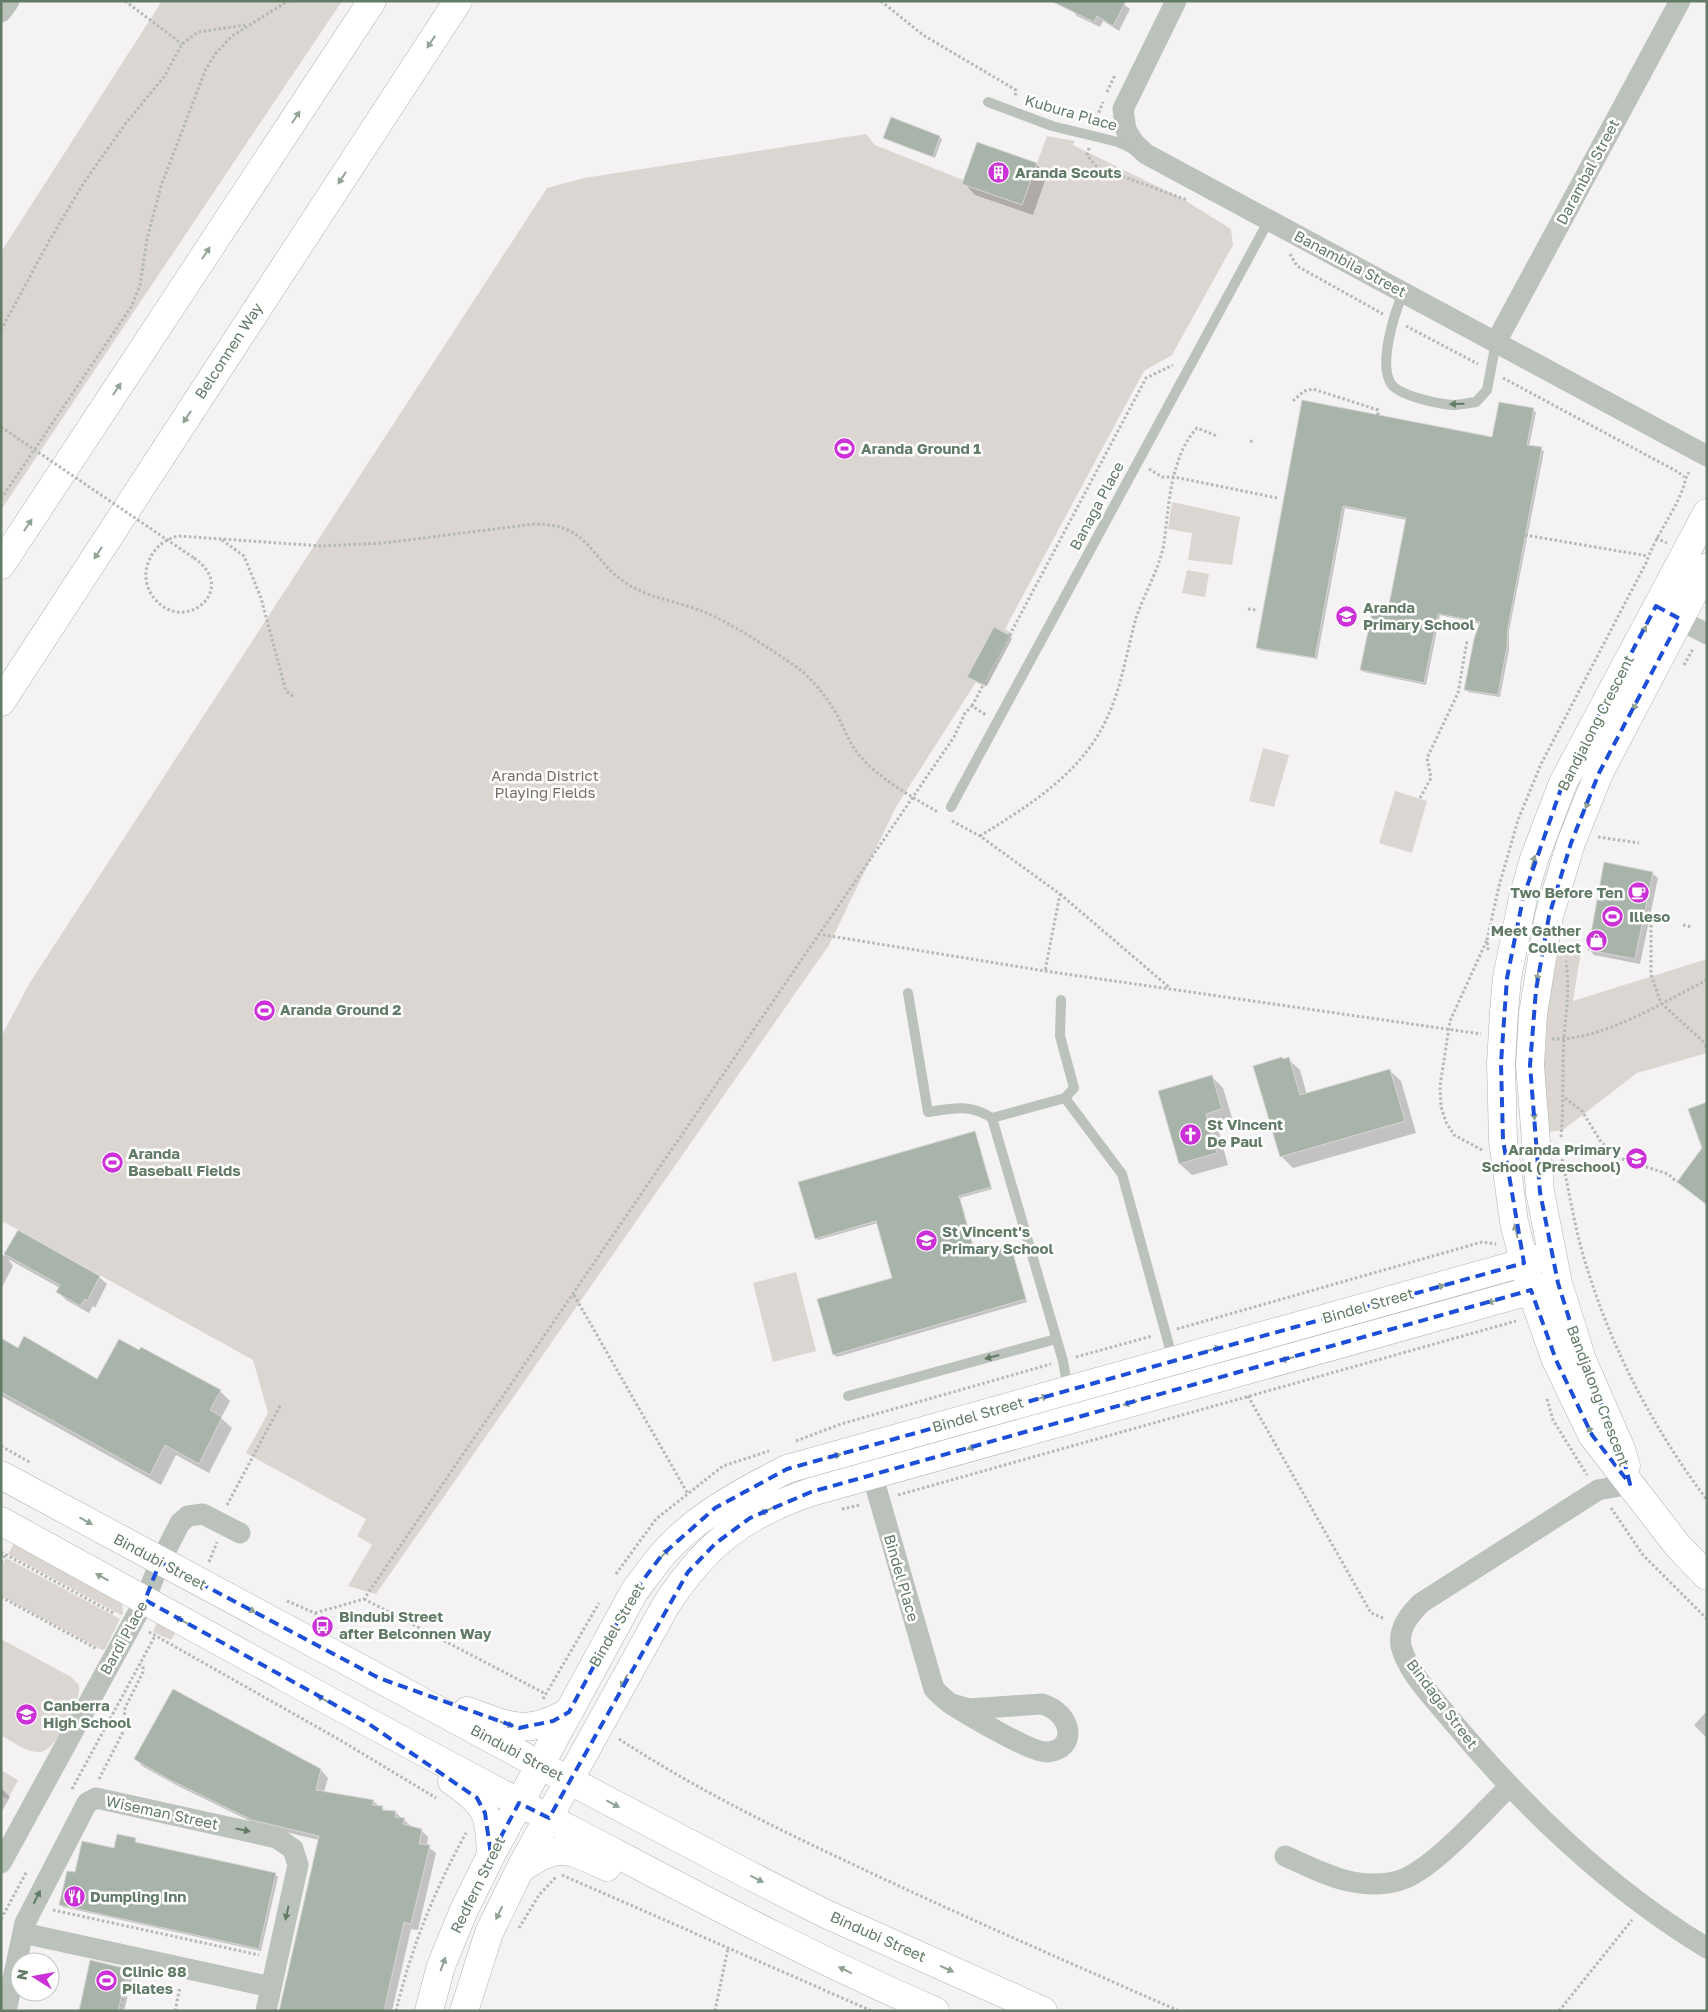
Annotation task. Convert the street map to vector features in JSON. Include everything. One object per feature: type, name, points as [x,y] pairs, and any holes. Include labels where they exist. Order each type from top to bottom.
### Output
[{"type":"main road","points":[[1,565],[372,1]]},
{"type":"main road","name":"Belconnen Way","points":[[1,702],[458,1]]},
{"type":"main road","name":"Bandjalong Crescent","points":[[1707,513],[1578,752],[1563,783],[1537,850],[1523,898],[1507,978],[1501,1063],[1503,1140],[1514,1222],[1531,1290],[1556,1360],[1592,1435],[1678,1546],[1707,1576]]},
{"type":"main road","name":"Bandjalong Crescent","points":[[1630,1484],[1621,1448],[1582,1360],[1551,1255],[1540,1192],[1530,1065],[1539,1026],[1549,916],[1570,844],[1599,773],[1707,567]]},
{"type":"main road","name":"Bindel Street","points":[[540,1766],[634,1592],[662,1555],[706,1516],[736,1495],[787,1468],[1551,1255]]},
{"type":"main road","name":"Bindel Street","points":[[570,1781],[666,1605],[688,1572],[724,1538],[750,1518],[790,1500],[875,1488],[1075,1419],[1558,1283]]},
{"type":"main road","points":[[1317,1321],[1328,1348]]},
{"type":"main road","points":[[1068,1390],[1075,1419]]},
{"type":"main road","name":"Bindubi Street","points":[[1,1475],[540,1766],[826,1914],[1043,2011]]},
{"type":"main road","points":[[706,1516],[724,1538]]},
{"type":"main road","points":[[1,1521],[366,1722],[519,1803],[703,1899],[889,1991],[936,2011]]},
{"type":"main road","points":[[379,1678],[519,1728],[532,1728],[553,1721],[568,1712]]},
{"type":"main road","points":[[366,1722],[477,1798],[485,1813],[490,1832],[491,1855]]},
{"type":"main road","name":"Redfern Street","points":[[429,2011],[441,1966],[464,1910],[491,1855],[540,1766]]},
{"type":"main road","name":"Redfern Street","points":[[464,2011],[490,1933],[520,1869],[570,1781]]},
{"type":"main road","points":[[520,1869],[540,1855],[555,1851],[575,1852],[622,1874],[703,1899]]},
{"type":"street","points":[[1,12],[9,1]]},
{"type":"street","name":"Banambila Street","points":[[1176,1],[1123,109],[1126,130],[1134,143],[1146,154],[1707,456]]},
{"type":"street","name":"Darambal Street","points":[[1496,342],[1680,1]]},
{"type":"street","points":[[1656,606],[1705,633]]},
{"type":"street","name":"Bindel Place","points":[[864,1447],[926,1669],[934,1689],[949,1703],[1032,1749],[1048,1752],[1061,1746],[1066,1740],[1069,1728],[1063,1715],[1052,1706],[1042,1704],[968,1708],[949,1703]]},
{"type":"street","points":[[1404,1627],[1408,1615],[1421,1603],[1598,1490],[1630,1484]]},
{"type":"street","name":"Bardi Place","points":[[1,1863],[145,1600],[160,1562],[180,1523],[188,1516],[203,1514],[233,1529]]},
{"type":"street","name":"Bindaga Street","points":[[1404,1627],[1401,1646],[1409,1665],[1482,1758],[1598,1870],[1644,1905],[1707,1948]]},
{"type":"street","points":[[1285,1856],[1351,1882],[1374,1885],[1407,1878],[1432,1861],[1510,1787]]},
{"type":"street","name":"Wiseman Street","points":[[6,2011],[31,1934],[34,1902],[87,1803],[96,1798],[277,1838],[286,1842],[293,1849],[298,1865],[266,2011]]},
{"type":"street","points":[[31,1934],[271,1988]]},
{"type":"lane","name":"Kubura Place","points":[[988,102],[1052,126],[1118,142],[1146,154]]},
{"type":"lane","name":"Banaga Place","points":[[951,807],[1269,220]]},
{"type":"lane","points":[[1403,292],[1394,314],[1387,360],[1387,376],[1400,392],[1453,405],[1476,402],[1487,390],[1496,342]]},
{"type":"lane","points":[[908,993],[928,1112],[978,1109],[992,1118],[1056,1339],[1068,1390]]},
{"type":"lane","points":[[992,1118],[1064,1098],[1074,1088],[1060,1036],[1061,1000]]},
{"type":"lane","points":[[1064,1098],[1122,1174],[1174,1361]]},
{"type":"lane","points":[[848,1396],[1056,1339]]},
{"type":"path","points":[[124,1],[182,44]]},
{"type":"path","points":[[1,499],[132,307],[140,285],[147,239],[162,186],[205,71],[226,42],[247,25],[288,1]]},
{"type":"path","points":[[881,1],[923,35],[1016,90],[1012,111]]},
{"type":"path","points":[[1,330],[48,244],[84,184],[126,123],[164,77],[182,44],[198,32],[247,25]]},
{"type":"path","points":[[1087,154],[1097,167],[1189,201]]},
{"type":"path","points":[[315,1613],[364,1599],[574,1295],[817,934],[954,737],[965,713],[972,706],[1146,378],[1176,363]]},
{"type":"path","points":[[1293,400],[1304,391],[1313,389],[1378,410],[1378,416]]},
{"type":"path","points":[[1,427],[162,536],[170,542],[206,566],[212,582],[210,592],[204,602],[196,609],[186,612],[169,610],[156,602],[147,584],[146,571],[152,553],[165,541],[170,539],[178,536],[322,546],[384,543],[534,524],[568,529],[586,542],[611,571],[627,584],[647,594],[705,612],[794,666],[812,680],[826,696],[859,756],[912,797]]},
{"type":"path","points":[[1171,989],[1060,894],[980,836],[1063,780],[1095,740],[1107,719],[1143,597],[1163,545],[1174,477],[1187,443],[1197,428],[1217,436]]},
{"type":"path","points":[[1250,441],[1256,442]]},
{"type":"path","points":[[1137,463],[1162,477],[1174,477],[1277,498]]},
{"type":"path","points":[[1525,535],[1648,556]]},
{"type":"path","points":[[221,540],[244,556],[260,598],[286,691],[294,697]]},
{"type":"path","points":[[1248,609],[1256,610]]},
{"type":"path","points":[[1683,666],[1705,633]]},
{"type":"path","points":[[1420,798],[1431,778],[1427,758],[1458,693],[1467,641]]},
{"type":"path","points":[[972,706],[996,723]]},
{"type":"path","points":[[1592,843],[1597,829]]},
{"type":"path","points":[[1603,838],[1612,837],[1639,843]]},
{"type":"path","points":[[1045,971],[1060,894]]},
{"type":"path","points":[[1651,915],[1651,975],[1661,1003],[1706,1045],[1707,1051]]},
{"type":"path","points":[[1683,926],[1692,927]]},
{"type":"path","points":[[817,934],[1045,971],[1484,1035]]},
{"type":"path","points":[[1484,1152],[1454,1135],[1446,1122],[1441,1106],[1443,1068],[1450,1021],[1457,1001],[1487,940]]},
{"type":"path","points":[[1561,1143],[1564,1098],[1564,1039],[1569,1002],[1565,956]]},
{"type":"path","points":[[1539,1026],[1564,1039],[1592,1033],[1620,1022],[1707,980]]},
{"type":"path","points":[[1564,1098],[1582,1110],[1601,1142],[1619,1158],[1668,1174],[1677,1182]]},
{"type":"path","points":[[1557,1131],[1561,1137]]},
{"type":"path","points":[[1562,1158],[1587,1269],[1610,1336],[1651,1418],[1678,1461],[1707,1500]]},
{"type":"path","points":[[1482,1242],[1498,1244]]},
{"type":"path","points":[[574,1295],[688,1494]]},
{"type":"path","points":[[832,1512],[875,1488],[1248,1396],[1516,1321]]},
{"type":"path","points":[[1248,1396],[1371,1613],[1404,1627]]},
{"type":"path","points":[[208,1564],[233,1529],[230,1514],[224,1510],[281,1404]]},
{"type":"path","points":[[1,1562],[3,1553],[340,1740],[442,1802]]},
{"type":"path","points":[[612,1582],[622,1565]]},
{"type":"path","points":[[1,1597],[136,1670]]},
{"type":"path","points":[[364,1599],[546,1694]]},
{"type":"path","points":[[541,1703],[602,1599]]},
{"type":"path","points":[[71,1790],[155,1636]]},
{"type":"path","points":[[614,1736],[666,1770],[777,1828],[953,1912],[1178,2011]]},
{"type":"path","points":[[396,2011],[416,1940],[447,1867],[469,1826]]},
{"type":"path","points":[[1,1919],[29,1867]]},
{"type":"path","points":[[516,1933],[538,1895],[559,1874],[872,2011]]},
{"type":"path","points":[[1559,2011],[1644,1905]]},
{"type":"path","points":[[31,1934],[50,1910],[277,1959]]},
{"type":"path","points":[[715,2011],[728,1948]]},
{"type":"highlighted area","points":[[1656,606],[1680,619],[1599,773],[1571,843],[1549,916],[1536,990],[1530,1065],[1540,1192],[1558,1283],[1582,1360],[1621,1449],[1630,1484],[1592,1435],[1556,1360],[1531,1290],[811,1492],[750,1518],[716,1543],[688,1572],[549,1818],[519,1803],[491,1855],[485,1813],[477,1798],[366,1722],[145,1600],[160,1562],[379,1678],[519,1728],[553,1721],[569,1712],[634,1592],[662,1555],[715,1508],[787,1469],[1524,1263],[1503,1140],[1501,1063],[1507,978],[1523,898],[1563,783]]},
{"type":"green space","points":[[162,1],[342,1],[1,510],[1,252]]},
{"type":"green space","name":"Aranda District Playing Fields","points":[[866,134],[875,145],[1011,199],[1026,159],[1037,163],[1047,136],[1075,141],[1073,145],[1181,198],[1231,229],[1233,245],[1172,355],[1144,371],[1005,629],[1013,634],[985,687],[976,682],[896,807],[829,945],[376,1594],[348,1586],[372,1545],[357,1536],[366,1519],[246,1453],[268,1413],[253,1360],[4,1222],[1,1226],[1,1037],[29,984],[547,188],[584,178]]},
{"type":"green space","points":[[1172,502],[1240,517],[1232,565],[1188,560],[1192,533],[1168,529]]},
{"type":"green space","points":[[1187,570],[1209,574],[1205,597],[1182,593]]},
{"type":"green space","points":[[1263,748],[1289,755],[1274,807],[1249,801]]},
{"type":"green space","points":[[1395,791],[1427,801],[1412,853],[1379,843]]},
{"type":"green space","points":[[1581,951],[1573,1001],[1707,959],[1707,1053],[1637,1073],[1563,1130],[1540,1133],[1548,1008],[1557,952]]},
{"type":"green space","points":[[796,1272],[816,1351],[773,1362],[753,1283]]},
{"type":"green space","points":[[15,1542],[119,1599],[122,1604],[123,1614],[121,1615],[8,1554]]},
{"type":"green space","points":[[6,1558],[120,1619],[105,1649],[102,1650],[1,1596],[1,1567]]},
{"type":"green space","points":[[158,1620],[177,1630],[171,1640],[153,1632]]},
{"type":"green space","points":[[1,1639],[71,1677],[79,1685],[79,1692],[67,1724],[53,1744],[46,1750],[40,1752],[30,1751],[1,1735]]},
{"type":"green space","points":[[1,1770],[18,1780],[8,1799],[1,1796]]},
{"type":"building","points":[[1051,1],[1126,1],[1113,26],[1097,16],[1094,22]]},
{"type":"building","points":[[891,117],[940,136],[933,157],[883,138]]},
{"type":"building","name":"Aranda Scouts","points":[[977,142],[1037,163],[1022,205],[962,184]]},
{"type":"building","points":[[1302,400],[1492,437],[1499,402],[1534,408],[1527,445],[1542,447],[1508,628],[1507,647],[1498,695],[1464,690],[1474,639],[1480,622],[1438,614],[1424,683],[1360,670],[1373,607],[1388,610],[1406,518],[1343,506],[1315,658],[1256,648]]},
{"type":"building","points":[[994,627],[1011,636],[984,685],[967,677]]},
{"type":"building","points":[[1604,862],[1653,872],[1635,959],[1588,950]]},
{"type":"building","points":[[1282,1057],[1283,1059],[1289,1057],[1300,1095],[1390,1069],[1405,1121],[1280,1157],[1253,1066]]},
{"type":"building","name":"St Vincent De Paul","points":[[1212,1075],[1222,1109],[1206,1114],[1217,1153],[1179,1164],[1158,1091]]},
{"type":"building","points":[[1707,1102],[1707,1205],[1677,1182],[1702,1148],[1688,1109]]},
{"type":"building","name":"St Vincent's Primary School","points":[[975,1131],[991,1187],[959,1196],[975,1253],[1010,1243],[1026,1299],[833,1355],[817,1299],[892,1278],[876,1221],[815,1239],[798,1182]]},
{"type":"building","points":[[18,1230],[100,1276],[87,1301],[85,1299],[80,1306],[56,1292],[60,1285],[4,1254]]},
{"type":"building","points":[[24,1336],[97,1379],[119,1339],[139,1350],[141,1347],[221,1390],[210,1410],[222,1417],[199,1464],[165,1445],[150,1475],[1,1392],[1,1338],[18,1348]]},
{"type":"building","points":[[173,1689],[321,1769],[316,1790],[374,1800],[372,1805],[383,1806],[382,1810],[396,1811],[395,1817],[405,1818],[403,1824],[422,1829],[419,1844],[430,1845],[411,1924],[404,1922],[384,2011],[279,2011],[319,1836],[252,1820],[170,1780],[134,1759]]},
{"type":"building","points":[[117,1834],[136,1838],[135,1842],[276,1873],[259,1949],[59,1905],[67,1871],[75,1872],[82,1841],[114,1848]]},
{"type":"building","points":[[90,1960],[128,1969],[118,2011],[79,2011]]},
{"type":"place","name":"Aranda Scouts","points":[[999,173]]},
{"type":"place","name":"Aranda Ground 1","points":[[845,449]]},
{"type":"place","name":"Aranda Primary School","points":[[1347,617]]},
{"type":"place","name":"Two Before Ten","points":[[1639,893]]},
{"type":"place","name":"Illeso","points":[[1613,917]]},
{"type":"place","name":"Meet Gather Collect","points":[[1597,940]]},
{"type":"place","name":"Aranda Ground 2","points":[[264,1010]]},
{"type":"place","name":"St Vincent De Paul","points":[[1191,1134]]},
{"type":"place","name":"Aranda Primary School (Preschool)","points":[[1637,1159]]},
{"type":"place","name":"Aranda Baseball Fields","points":[[112,1163]]},
{"type":"place","name":"St Vincent's Primary School","points":[[926,1241]]},
{"type":"place","name":"Bindubi Street after Belconnen Way","points":[[323,1626]]},
{"type":"place","name":"Canberra High School","points":[[27,1715]]},
{"type":"place","name":"Dumpling Inn","points":[[74,1897]]},
{"type":"place","name":"Clinic 88 Pilates","points":[[106,1981]]}]
